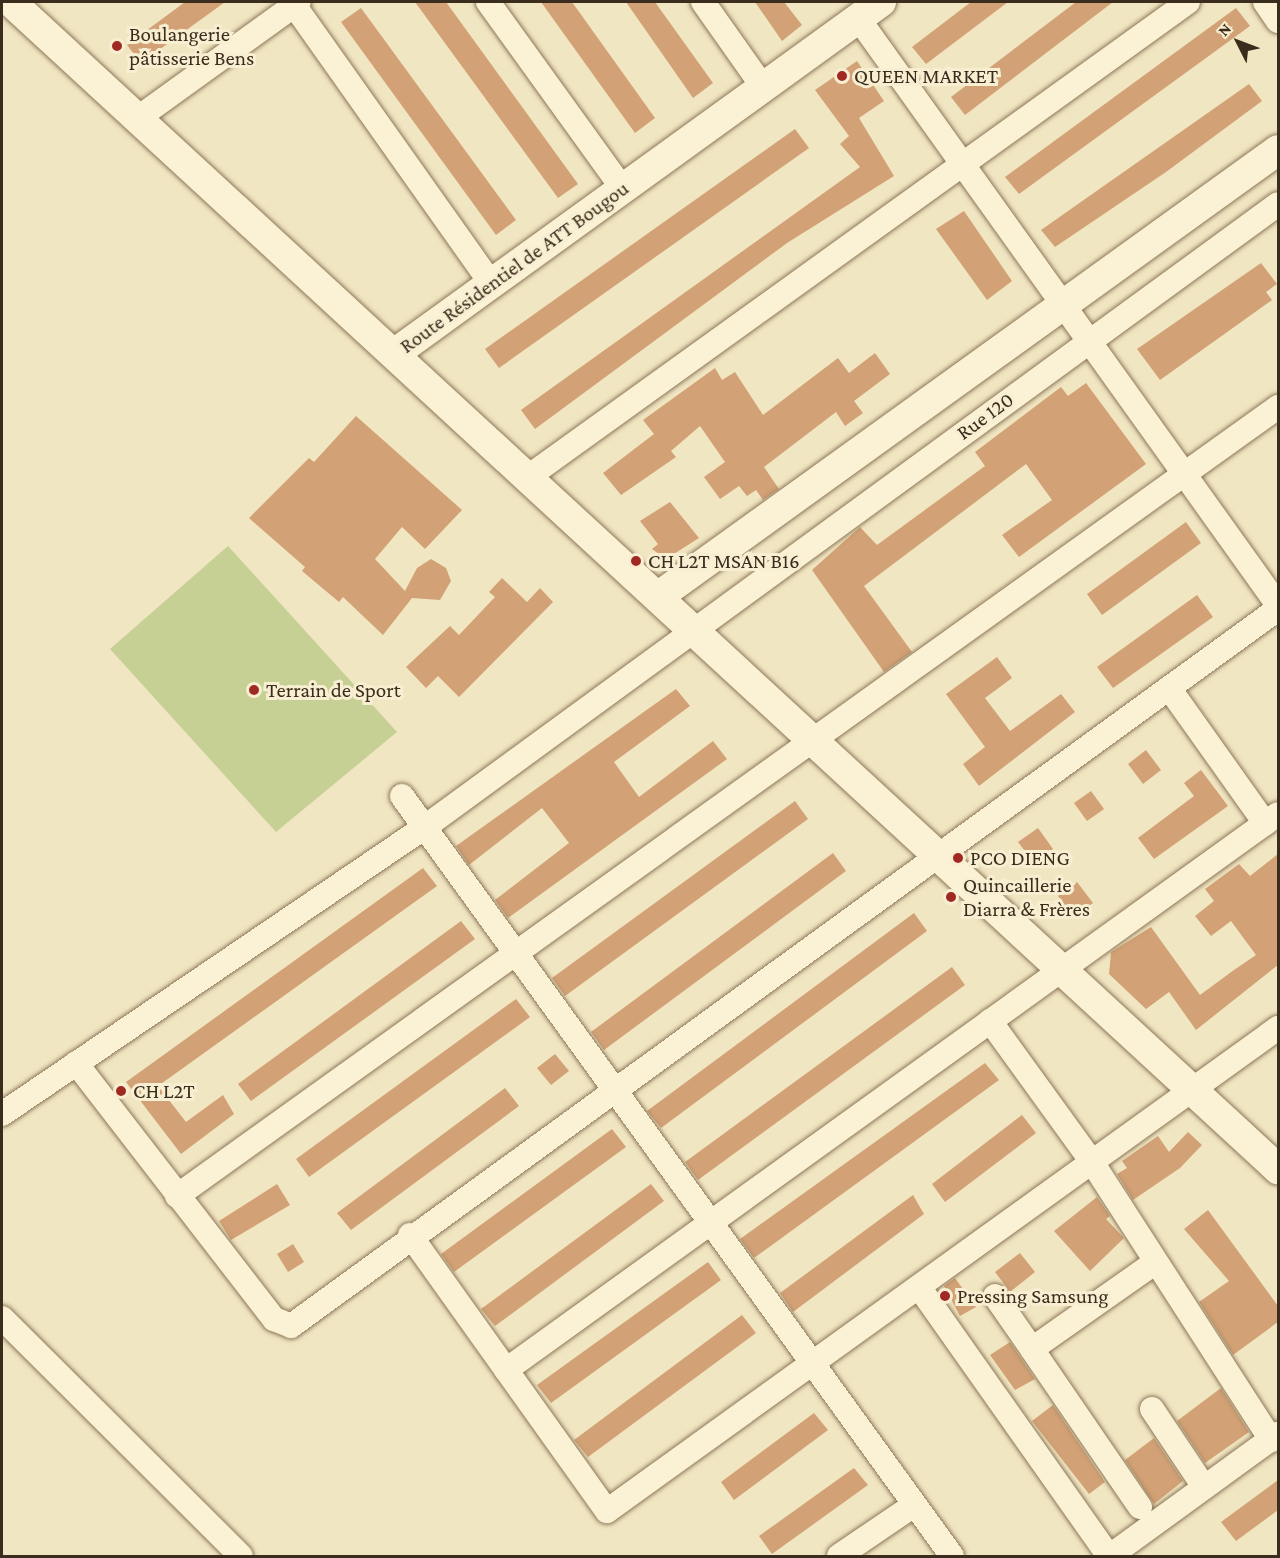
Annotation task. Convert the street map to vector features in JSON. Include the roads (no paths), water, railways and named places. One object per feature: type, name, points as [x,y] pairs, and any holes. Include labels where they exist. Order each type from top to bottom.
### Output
[{"type":"street","name":"Route Résidentiel de ATT Bougou","points":[[11,2],[394,354],[870,10]]},
{"type":"street","points":[[488,2],[622,188]]},
{"type":"street","points":[[702,2],[764,87]]},
{"type":"street","points":[[528,477],[1188,2]]},
{"type":"street","points":[[1265,2],[1278,21]]},
{"type":"street","points":[[138,118],[296,3],[491,283]]},
{"type":"street","points":[[76,1063],[274,1319],[291,1326],[410,1235],[939,855],[1278,607],[962,164],[870,10]]},
{"type":"street","points":[[659,596],[1278,150]]},
{"type":"street","name":"Rue 120","points":[[2,1114],[425,827],[693,628],[1278,204]]},
{"type":"street","points":[[394,354],[816,740],[1278,1169]]},
{"type":"street","points":[[177,1196],[518,955],[1278,407]]},
{"type":"street","points":[[506,1370],[1272,819],[1169,688]]},
{"type":"street","points":[[402,796],[952,1557]]},
{"type":"street","points":[[919,1287],[1110,1557],[1275,1437],[1156,1262],[1092,1162],[990,1021]]},
{"type":"street","points":[[410,1235],[607,1511],[1278,1028]]},
{"type":"street","points":[[1032,1349],[1156,1262]]},
{"type":"street","points":[[995,1296],[1140,1507]]},
{"type":"street","points":[[2,1318],[241,1557]]},
{"type":"street","points":[[1152,1409],[1204,1487]]},
{"type":"street","points":[[839,1557],[914,1505]]},
{"type":"place","name":"Boulangerie pâtisserie Bens","points":[[117,46]]},
{"type":"place","name":"QUEEN MARKET","points":[[842,76]]},
{"type":"place","name":"CH L2T MSAN B16","points":[[636,561]]},
{"type":"place","name":"Terrain de Sport","points":[[254,690]]},
{"type":"place","name":"PCO DIENG","points":[[958,858]]},
{"type":"place","name":"Quincaillerie Diarra & Frères","points":[[951,897]]},
{"type":"place","name":"CH L2T","points":[[121,1091]]},
{"type":"place","name":"Pressing Samsung","points":[[945,1296]]}]
